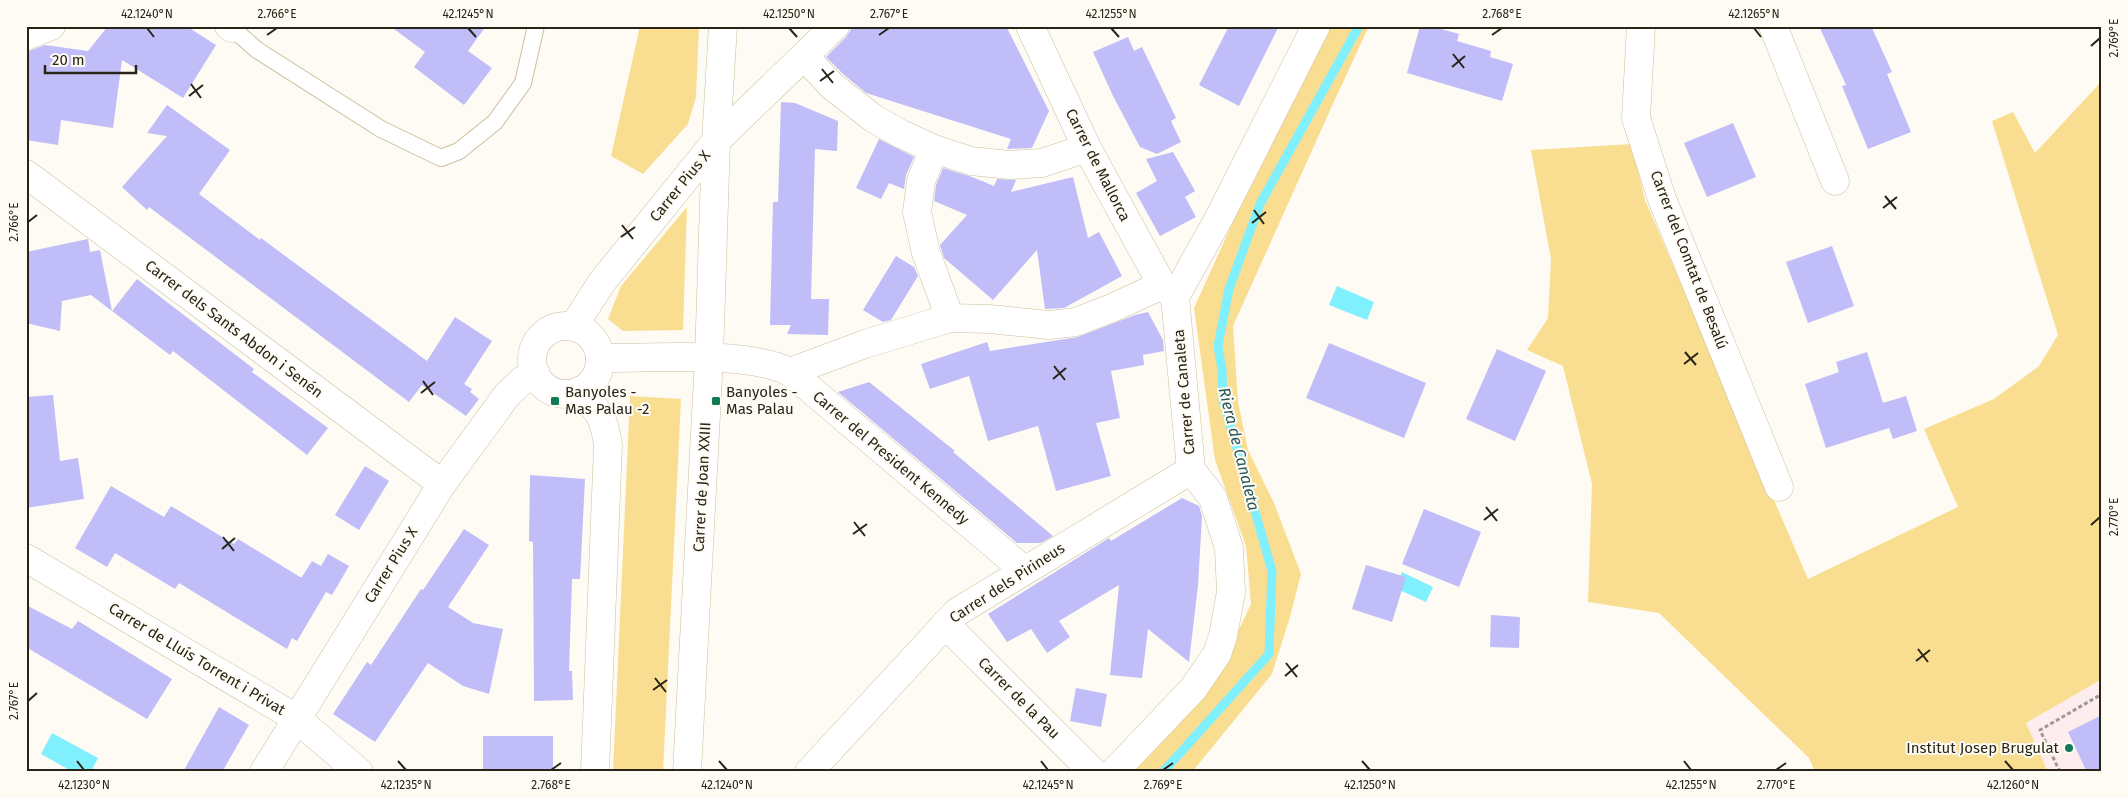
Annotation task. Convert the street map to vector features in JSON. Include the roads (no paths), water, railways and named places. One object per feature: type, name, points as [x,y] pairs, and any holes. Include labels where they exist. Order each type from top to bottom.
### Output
[{"type":"street","points":[[26,36],[51,26]]},
{"type":"street","name":"Carrer de Joan XXIII","points":[[687,772],[709,358],[716,141],[723,26]]},
{"type":"street","name":"Carrer Pius X","points":[[573,327],[602,282],[716,141],[835,26]]},
{"type":"street","name":"Carrer de Mallorca","points":[[1030,26],[1087,148],[1169,291]]},
{"type":"street","points":[[790,372],[865,344],[950,318],[989,319],[1049,325],[1076,322],[1112,308],[1169,291],[1220,216],[1316,26]]},
{"type":"street","name":"Carrer del Comtat de Besalú","points":[[1641,26],[1636,118],[1662,199],[1780,487]]},
{"type":"street","points":[[1773,26],[1835,181]]},
{"type":"street","points":[[804,56],[832,86],[874,118],[901,134],[971,161],[1010,165],[1042,163],[1087,148]]},
{"type":"street","points":[[934,148],[921,181],[917,212],[926,253],[950,318]]},
{"type":"street","name":"Carrer dels Sants Abdon i Senén","points":[[26,174],[442,484]]},
{"type":"street","name":"Carrer de Canaleta","points":[[1114,772],[1193,689],[1217,654],[1223,636],[1231,592],[1229,548],[1213,498],[1191,470],[1169,291]]},
{"type":"street","points":[[554,327],[573,327],[591,336],[598,348],[600,358],[597,374],[590,384],[579,391],[566,393],[552,391],[541,383],[536,374],[532,358],[535,345],[543,334],[554,327]]},
{"type":"street","name":"Carrer del President Kennedy","points":[[600,358],[709,358],[762,362],[790,372],[1024,570]]},
{"type":"street","name":"Carrer Pius X","points":[[264,772],[442,484],[507,395],[523,380],[536,374]]},
{"type":"street","points":[[579,391],[594,406],[605,423],[608,445],[595,772]]},
{"type":"street","name":"Carrer dels Pirineus","points":[[808,772],[957,612],[1191,470]]},
{"type":"street","name":"Carrer de Lluís Torrent i Privat","points":[[26,558],[296,718],[359,772]]},
{"type":"street","name":"Carrer de la Pau","points":[[945,624],[1093,772]]},
{"type":"lane","points":[[230,27],[257,50],[381,129],[441,158],[459,151],[494,122],[523,83],[536,26]]},
{"type":"water","points":[[1337,286],[1374,302],[1367,320],[1329,305]]},
{"type":"water","points":[[1402,572],[1433,587],[1426,602],[1395,588]]},
{"type":"water","points":[[52,733],[98,758],[91,772],[73,772],[41,754]]},
{"type":"waterway","name":"Riera de Canaleta","points":[[1163,772],[1269,654],[1272,571],[1223,400],[1222,370],[1218,346],[1229,289],[1260,204],[1359,26]]},
{"type":"place","name":"Banyoles - Mas Palau -2","points":[[555,401]]},
{"type":"place","name":"Banyoles - Mas Palau","points":[[716,401]]},
{"type":"place","name":"Institut Josep Brugulat","points":[[2069,748]]}]
